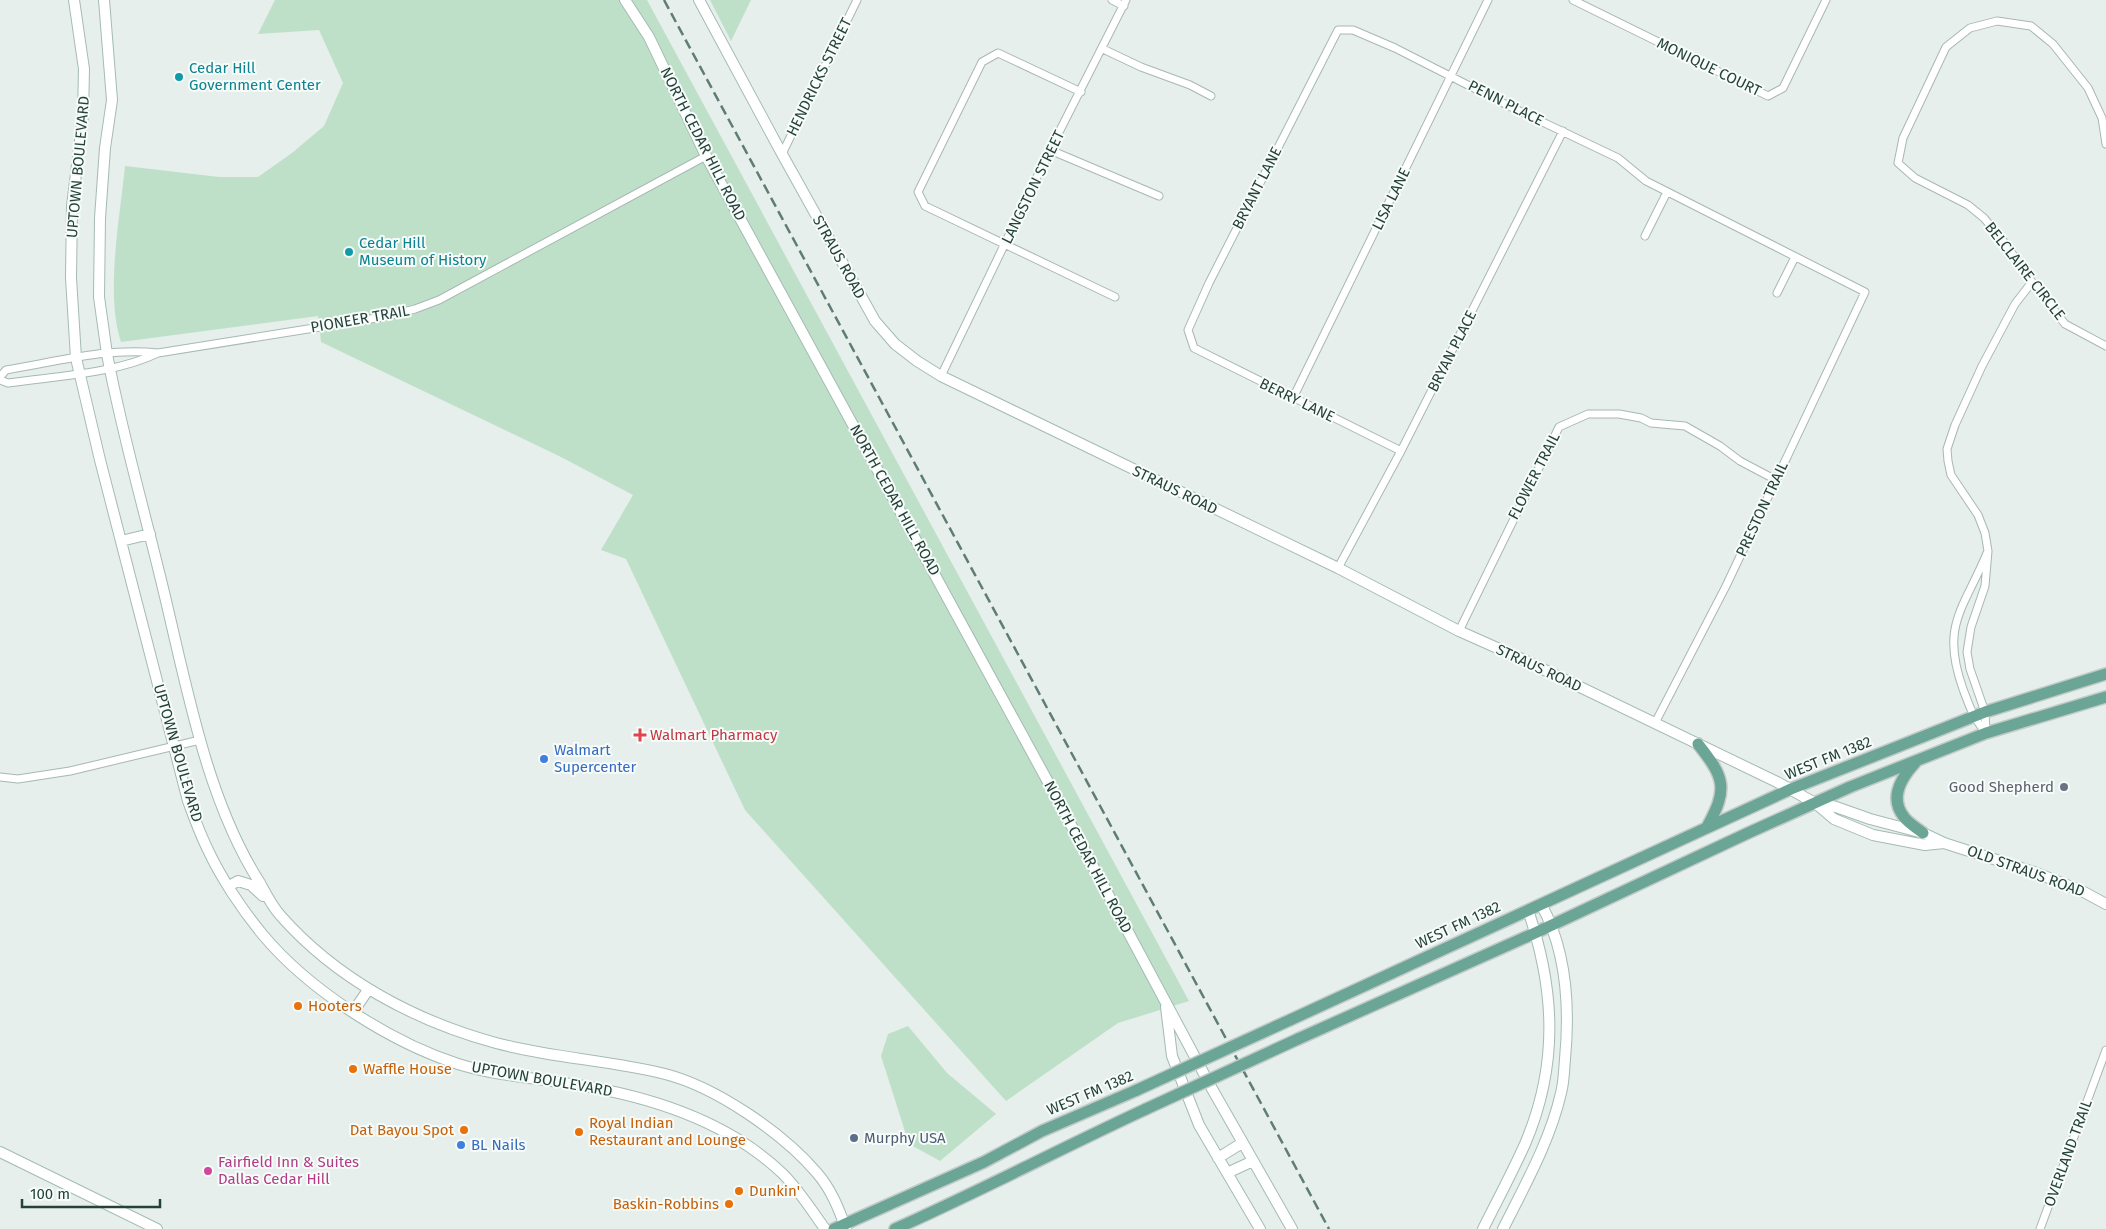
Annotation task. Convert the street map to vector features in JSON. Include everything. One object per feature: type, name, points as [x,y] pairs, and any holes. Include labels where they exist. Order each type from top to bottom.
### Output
[{"type":"main road","name":"WEST FM 1382","points":[[841,1227],[984,1162],[1042,1131],[1137,1090],[1791,789],[1985,712],[2106,674]]},
{"type":"main road","points":[[895,1229],[975,1194],[1062,1148],[1146,1109],[1536,933],[1815,803],[1920,758],[1986,733],[2106,697]]},
{"type":"main road","points":[[1698,744],[1715,766],[1720,776],[1721,788],[1718,807],[1707,827]]},
{"type":"main road","points":[[1920,758],[1899,783],[1897,794],[1898,805],[1904,818],[1923,833]]},
{"type":"street","name":"UPTOWN BOULEVARD","points":[[74,0],[84,69],[83,116],[72,206],[71,278],[76,358],[188,801],[208,850],[229,886],[263,936],[295,966],[353,1012],[392,1036],[458,1064],[633,1095],[686,1113],[730,1133],[765,1158],[785,1176],[825,1229]]},
{"type":"street","name":"UPTOWN BOULEVARD","points":[[104,0],[112,100],[105,148],[100,218],[100,297],[109,367],[200,740],[227,819],[250,869],[279,914],[331,962],[368,990],[410,1012],[452,1029],[497,1043],[667,1074],[715,1094],[767,1126],[819,1174],[835,1199],[841,1227]]},
{"type":"street","name":"NORTH CEDAR HILL ROAD","points":[[625,0],[649,37],[706,156],[1242,1143],[1292,1229]]},
{"type":"street","name":"STRAUS ROAD","points":[[699,0],[875,321],[894,344],[916,361],[940,376],[1338,568],[1459,631],[1522,659],[1791,789],[1815,803]]},
{"type":"street","name":"HENDRICKS STREET","points":[[782,154],[857,0]]},
{"type":"street","points":[[1112,0],[1125,3]]},
{"type":"street","name":"LISA LANE","points":[[1293,398],[1488,0]]},
{"type":"street","name":"MONIQUE COURT","points":[[1573,0],[1768,96],[1783,88],[1826,0]]},
{"type":"street","name":"LANGSTON STREET","points":[[940,376],[1050,150],[1125,3]]},
{"type":"street","name":"BELCLAIRE CIRCLE","points":[[2106,144],[2102,118],[2088,88],[2053,44],[2031,26],[1997,21],[1970,28],[1946,48],[1903,138],[1898,163],[1915,178],[1968,205],[1984,218],[2065,324],[2106,346]]},
{"type":"street","name":"PENN PLACE","points":[[1338,30],[1353,30],[1395,48],[1507,105],[1618,158],[1646,181],[1865,292]]},
{"type":"street","name":"BRYANT LANE","points":[[1194,348],[1188,330],[1202,298],[1338,30]]},
{"type":"street","points":[[1103,49],[1141,67],[1190,85],[1211,96]]},
{"type":"street","points":[[1081,92],[998,53],[982,62],[918,192],[925,206],[1116,297]]},
{"type":"street","name":"BRYAN PLACE","points":[[1338,568],[1401,451],[1563,132]]},
{"type":"street","points":[[1050,150],[1159,196]]},
{"type":"street","name":"PIONEER TRAIL","points":[[158,353],[135,350],[76,358],[6,370],[0,379],[8,383],[80,372],[138,362],[158,353],[383,317],[415,309],[439,300],[706,156]]},
{"type":"street","points":[[1645,236],[1667,192]]},
{"type":"street","points":[[1776,293],[1795,257]]},
{"type":"street","points":[[1986,733],[1985,712],[1970,669],[1967,652],[1971,627],[1985,586],[1988,551],[1985,533],[1978,515],[1952,475],[1948,460],[1948,449],[1955,425],[1982,366],[2015,304],[2032,282]]},
{"type":"street","name":"PRESTON TRAIL","points":[[1655,723],[1726,586],[1865,292]]},
{"type":"street","name":"BERRY LANE","points":[[1194,348],[1401,451]]},
{"type":"street","name":"FLOWER TRAIL","points":[[1459,631],[1559,427],[1588,414],[1619,414],[1641,418],[1651,423],[1685,426],[1720,446],[1740,461],[1776,480]]},
{"type":"street","points":[[121,541],[150,534]]},
{"type":"street","points":[[1986,733],[1973,717],[1956,668],[1953,651],[1954,636],[1962,605],[1988,551]]},
{"type":"street","points":[[0,777],[18,779],[70,771],[200,740]]},
{"type":"street","name":"OLD STRAUS ROAD","points":[[1815,803],[1836,807],[1870,819],[1923,833],[1944,843],[2034,872],[2082,891],[2106,904]]},
{"type":"street","name":"OLD STRAUS ROAD","points":[[1815,803],[1834,819],[1873,835],[1925,845],[1944,843]]},
{"type":"street","points":[[229,886],[238,881],[251,885],[279,914]]},
{"type":"street","points":[[1503,1229],[1542,1150],[1562,1092],[1568,1028],[1564,972],[1552,925],[1541,904]]},
{"type":"street","points":[[1483,1229],[1525,1142],[1542,1090],[1550,1031],[1550,1004],[1546,974],[1528,910]]},
{"type":"street","points":[[353,1012],[368,990]]},
{"type":"street","name":"NORTH CEDAR HILL ROAD","points":[[1165,1001],[1172,1056],[1200,1124],[1260,1229]]},
{"type":"street","name":"OVERLAND TRAIL","points":[[2040,1229],[2106,1050]]},
{"type":"street","points":[[1218,1158],[1242,1143]]},
{"type":"street","points":[[0,1152],[157,1229]]},
{"type":"street","points":[[1227,1173],[1253,1160]]},
{"type":"green space","points":[[275,0],[647,0],[1189,1001],[1118,1023],[1006,1101],[745,810],[626,559],[601,550],[633,495],[561,457],[321,342],[318,316],[121,342],[116,323],[114,278],[117,232],[125,166],[219,177],[258,177],[292,153],[324,126],[343,83],[319,30],[258,34]]},
{"type":"green space","points":[[710,0],[751,0],[731,41]]},
{"type":"green space","points":[[908,1026],[947,1073],[996,1114],[940,1161],[909,1144],[881,1056],[888,1034]]},
{"type":"railway","points":[[664,0],[1329,1229]]},
{"type":"place","name":"Cedar Hill Government Center","points":[[179,77]]},
{"type":"place","name":"Cedar Hill Museum of History","points":[[349,252]]},
{"type":"place","name":"Walmart Pharmacy","points":[[640,735]]},
{"type":"place","name":"Walmart Supercenter","points":[[544,759]]},
{"type":"place","name":"Good Shepherd","points":[[2064,787]]},
{"type":"place","name":"Hooters","points":[[298,1006]]},
{"type":"place","name":"Waffle House","points":[[353,1069]]},
{"type":"place","name":"Dat Bayou Spot","points":[[464,1130]]},
{"type":"place","name":"Royal Indian Restaurant and Lounge","points":[[579,1132]]},
{"type":"place","name":"Murphy USA","points":[[854,1138]]},
{"type":"place","name":"BL Nails","points":[[461,1145]]},
{"type":"place","name":"Fairfield Inn & Suites Dallas Cedar Hill","points":[[208,1171]]},
{"type":"place","name":"Dunkin'","points":[[739,1191]]},
{"type":"place","name":"Baskin-Robbins","points":[[729,1204]]}]
